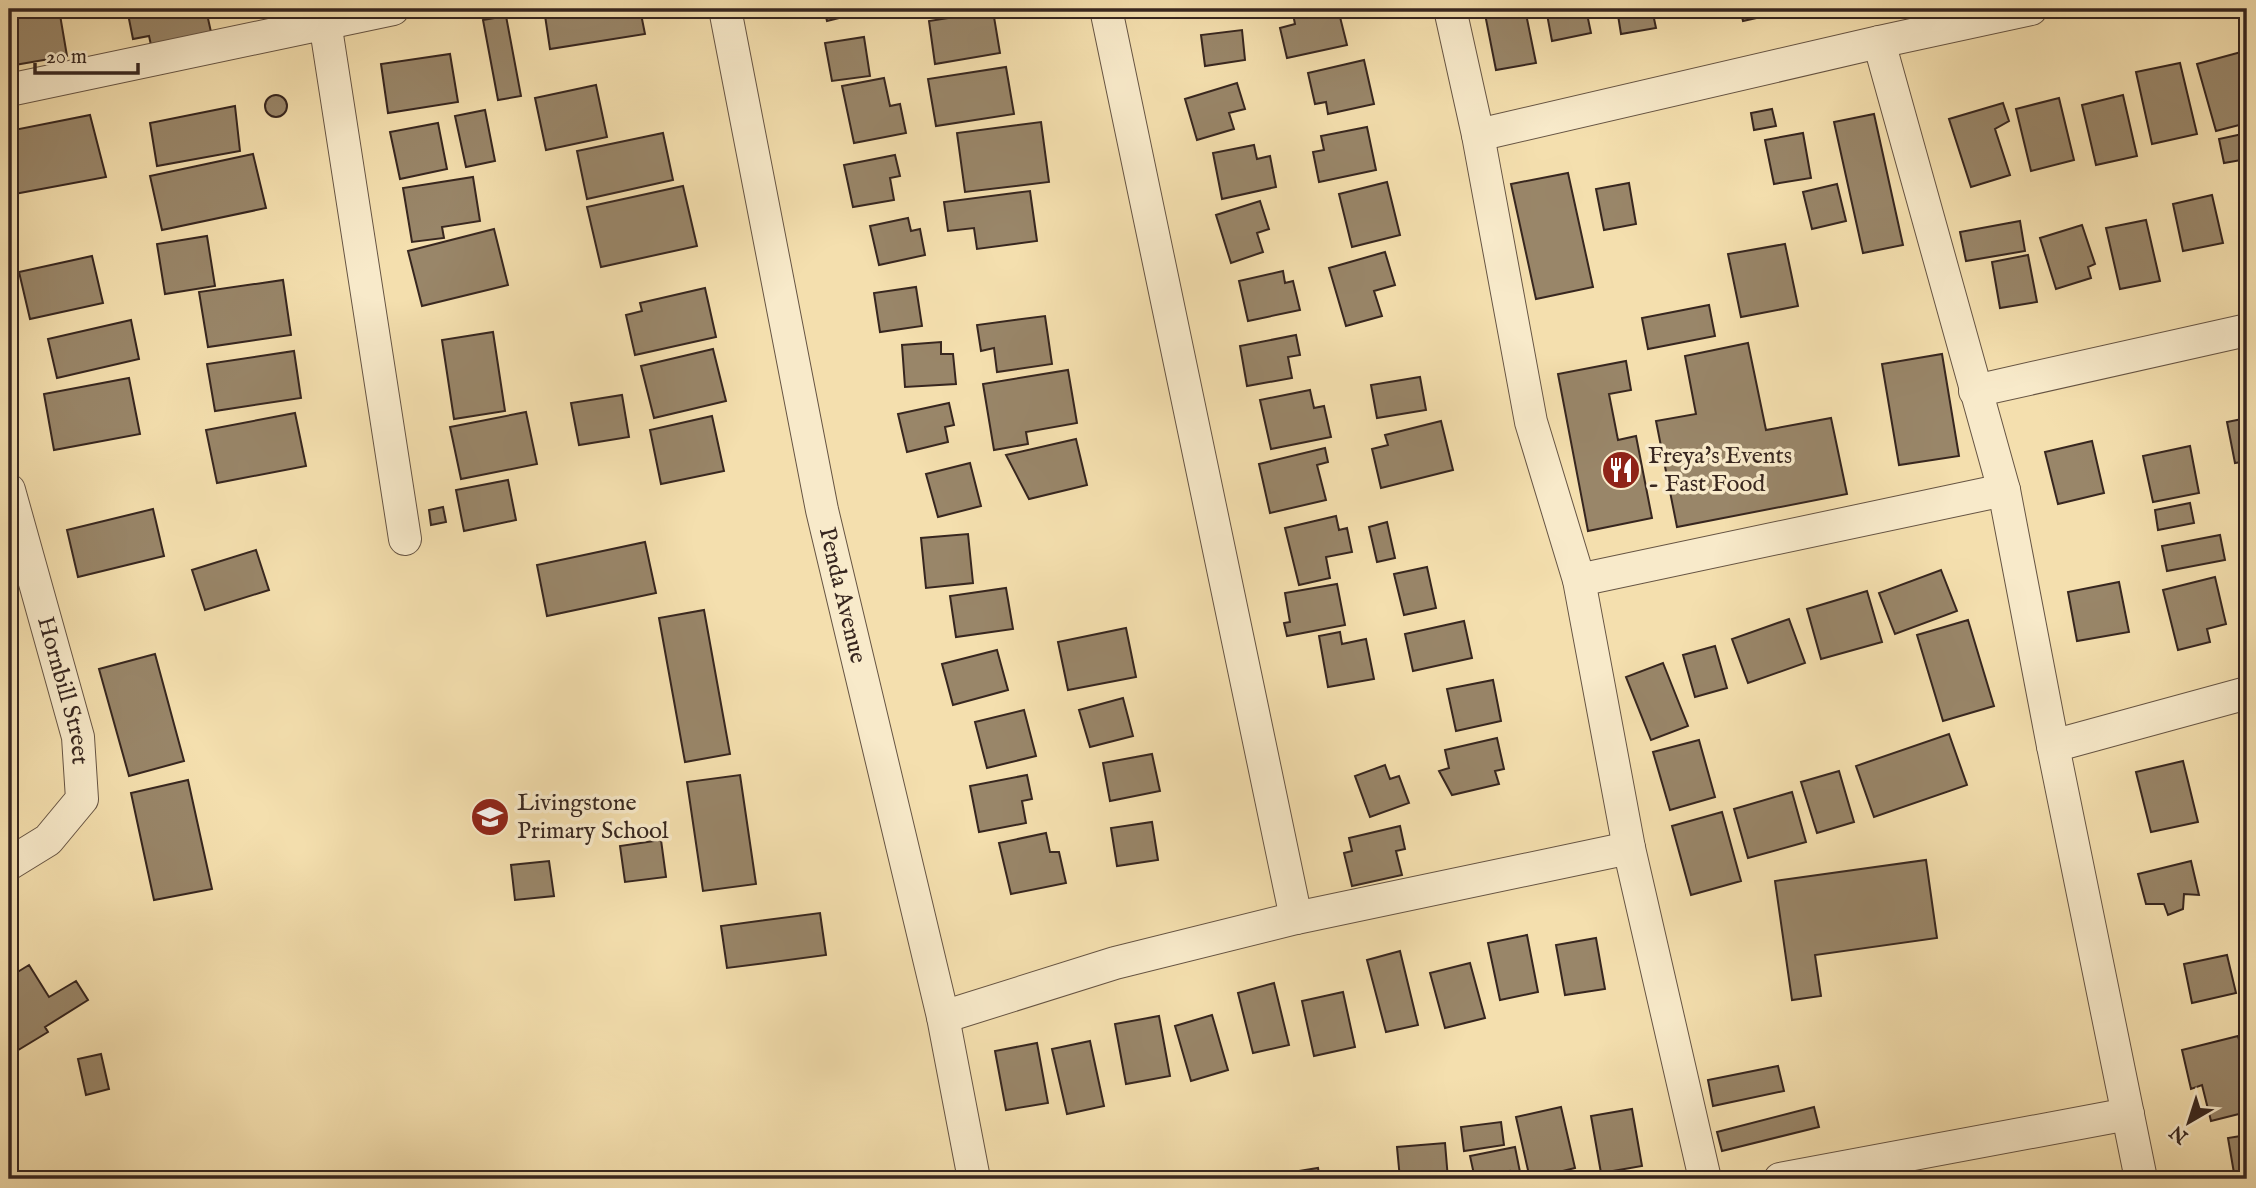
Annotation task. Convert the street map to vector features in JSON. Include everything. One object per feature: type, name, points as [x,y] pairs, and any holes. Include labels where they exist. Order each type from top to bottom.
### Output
[{"type":"street","points":[[9,90],[325,16],[393,9]]},
{"type":"street","name":"Penda Avenue","points":[[725,9],[822,510],[943,1017],[974,1179]]},
{"type":"street","points":[[1106,9],[1296,918]]},
{"type":"street","points":[[1450,9],[1478,135],[1531,422],[1579,580],[1629,848],[1705,1179]]},
{"type":"street","points":[[1478,135],[2031,9]]},
{"type":"street","points":[[325,16],[405,539]]},
{"type":"street","points":[[1879,42],[2004,490],[2141,1179]]},
{"type":"street","points":[[1975,391],[2247,330]]},
{"type":"street","name":"Hornbill Street","points":[[9,490],[78,737],[82,799],[48,841],[9,864]]},
{"type":"street","points":[[1579,580],[2004,490]]},
{"type":"street","points":[[2053,746],[2247,693]]},
{"type":"street","points":[[943,1017],[1115,963],[1296,918],[1629,848]]},
{"type":"street","points":[[1780,1179],[2128,1114]]},
{"type":"building","points":[[59,9],[67,56],[9,66],[9,13]]},
{"type":"building","points":[[127,9],[225,11],[207,14],[211,32],[151,45],[149,36],[133,39]]},
{"type":"building","points":[[544,9],[640,9],[645,34],[550,49]]},
{"type":"building","points":[[824,9],[875,9],[827,21]]},
{"type":"building","points":[[1292,9],[1338,9],[1347,45],[1287,58],[1280,28],[1295,24]]},
{"type":"building","points":[[1484,9],[1525,9],[1536,63],[1496,70]]},
{"type":"building","points":[[1546,9],[1586,9],[1591,33],[1552,41]]},
{"type":"building","points":[[1617,9],[1652,9],[1656,28],[1621,34]]},
{"type":"building","points":[[1674,9],[1709,9],[1676,15]]},
{"type":"building","points":[[1740,9],[1778,9],[1779,13],[1743,21]]},
{"type":"building","points":[[993,11],[1000,53],[935,64],[929,21]]},
{"type":"building","points":[[506,16],[521,96],[498,100],[483,20]]},
{"type":"building","points":[[1242,30],[1245,60],[1205,66],[1201,35]]},
{"type":"building","points":[[864,37],[870,76],[832,81],[825,43]]},
{"type":"building","points":[[2241,52],[2247,76],[2247,123],[2216,131],[2197,64]]},
{"type":"building","points":[[450,54],[458,102],[388,113],[381,64]]},
{"type":"building","points":[[1364,60],[1374,104],[1328,114],[1326,102],[1315,104],[1308,73]]},
{"type":"building","points":[[2180,63],[2197,134],[2152,144],[2136,72]]},
{"type":"building","points":[[1006,67],[1014,114],[936,126],[928,79]]},
{"type":"building","points":[[884,78],[890,106],[900,104],[906,133],[854,143],[842,86]]},
{"type":"building","points":[[1237,83],[1245,109],[1229,113],[1234,129],[1197,140],[1185,99]]},
{"type":"building","points":[[596,85],[607,137],[546,150],[535,98]]},
{"type":"building","points":[[276,95],[284,98],[287,106],[284,114],[276,117],[268,114],[265,106],[268,98]]},
{"type":"building","points":[[2123,95],[2137,156],[2096,165],[2082,105]]},
{"type":"building","points":[[2059,98],[2074,160],[2031,171],[2016,109]]},
{"type":"building","points":[[2003,103],[2009,121],[1995,129],[2010,175],[1971,187],[1949,119]]},
{"type":"building","points":[[235,106],[240,151],[157,166],[150,123]]},
{"type":"building","points":[[1772,109],[1776,126],[1754,130],[1751,113]]},
{"type":"building","points":[[485,110],[495,161],[466,167],[455,116]]},
{"type":"building","points":[[1874,114],[1903,245],[1863,253],[1834,122]]},
{"type":"building","points":[[90,115],[106,177],[9,195],[9,131]]},
{"type":"building","points":[[1041,122],[1049,182],[965,192],[957,133]]},
{"type":"building","points":[[438,123],[447,169],[400,179],[390,132]]},
{"type":"building","points":[[1367,127],[1376,170],[1319,182],[1313,152],[1324,150],[1321,136]]},
{"type":"building","points":[[663,133],[673,180],[587,199],[577,151]]},
{"type":"building","points":[[1803,133],[1811,178],[1774,184],[1765,140]]},
{"type":"building","points":[[2247,133],[2247,159],[2224,163],[2219,139]]},
{"type":"building","points":[[1254,145],[1257,159],[1270,156],[1276,187],[1222,199],[1213,153]]},
{"type":"building","points":[[253,154],[266,208],[162,230],[150,176]]},
{"type":"building","points":[[895,155],[900,176],[890,178],[894,200],[853,207],[844,165]]},
{"type":"building","points":[[1568,173],[1593,287],[1536,299],[1511,184]]},
{"type":"building","points":[[473,177],[480,221],[442,227],[444,238],[412,242],[403,188]]},
{"type":"building","points":[[1387,182],[1400,235],[1352,247],[1339,194]]},
{"type":"building","points":[[1629,183],[1636,224],[1604,230],[1596,189]]},
{"type":"building","points":[[1837,184],[1846,221],[1812,229],[1803,192]]},
{"type":"building","points":[[683,186],[697,246],[601,267],[587,207]]},
{"type":"building","points":[[1030,191],[1037,241],[977,249],[974,228],[948,231],[944,202]]},
{"type":"building","points":[[2212,195],[2223,243],[2183,251],[2173,204]]},
{"type":"building","points":[[1260,201],[1269,229],[1257,233],[1263,252],[1231,263],[1216,215]]},
{"type":"building","points":[[908,218],[911,231],[920,229],[925,255],[879,265],[870,226]]},
{"type":"building","points":[[2146,220],[2160,281],[2120,289],[2106,228]]},
{"type":"building","points":[[2020,221],[2025,251],[1966,261],[1960,232]]},
{"type":"building","points":[[2082,225],[2095,264],[2088,267],[2091,278],[2056,289],[2040,238]]},
{"type":"building","points":[[494,229],[508,285],[422,306],[408,251]]},
{"type":"building","points":[[207,236],[215,286],[165,294],[157,244]]},
{"type":"building","points":[[1785,244],[1798,306],[1741,317],[1728,254]]},
{"type":"building","points":[[1385,252],[1395,285],[1374,291],[1382,316],[1346,326],[1329,268]]},
{"type":"building","points":[[2028,255],[2037,302],[2000,308],[1992,262]]},
{"type":"building","points":[[92,256],[103,303],[30,319],[19,272]]},
{"type":"building","points":[[1283,271],[1285,283],[1293,281],[1300,310],[1248,321],[1239,281]]},
{"type":"building","points":[[283,280],[291,335],[208,347],[199,292]]},
{"type":"building","points":[[916,287],[922,326],[880,332],[874,293]]},
{"type":"building","points":[[705,288],[716,337],[635,355],[626,315],[642,311],[640,303]]},
{"type":"building","points":[[1709,305],[1715,336],[1648,349],[1642,318]]},
{"type":"building","points":[[1045,316],[1052,364],[997,372],[994,348],[981,351],[977,325]]},
{"type":"building","points":[[131,320],[139,359],[57,378],[48,339]]},
{"type":"building","points":[[493,332],[505,411],[454,419],[442,340]]},
{"type":"building","points":[[1296,335],[1300,355],[1288,357],[1292,378],[1247,386],[1240,346]]},
{"type":"building","points":[[941,342],[941,354],[953,354],[956,384],[905,387],[902,345]]},
{"type":"building","points":[[1748,343],[1766,430],[1831,418],[1847,494],[1677,527],[1656,421],[1696,414],[1685,356]]},
{"type":"building","points":[[713,349],[726,401],[654,418],[641,366]]},
{"type":"building","points":[[294,351],[301,398],[215,411],[207,364]]},
{"type":"building","points":[[1942,354],[1959,456],[1899,465],[1882,364]]},
{"type":"building","points":[[1626,361],[1631,390],[1609,394],[1618,440],[1636,436],[1652,518],[1588,531],[1558,374]]},
{"type":"building","points":[[1068,370],[1077,423],[1026,432],[1028,444],[994,450],[983,384]]},
{"type":"building","points":[[1420,377],[1426,410],[1377,418],[1371,385]]},
{"type":"building","points":[[129,378],[140,434],[54,450],[44,394]]},
{"type":"building","points":[[1310,390],[1314,408],[1324,406],[1331,437],[1271,449],[1260,400]]},
{"type":"building","points":[[622,395],[629,437],[579,445],[571,403]]},
{"type":"building","points":[[949,403],[954,425],[945,427],[948,442],[907,452],[898,414]]},
{"type":"building","points":[[526,412],[537,464],[461,479],[450,427]]},
{"type":"building","points":[[295,413],[306,466],[217,483],[206,430]]},
{"type":"building","points":[[712,416],[724,471],[661,484],[650,430]]},
{"type":"building","points":[[2247,418],[2247,461],[2235,463],[2227,422]]},
{"type":"building","points":[[1441,421],[1453,470],[1381,488],[1372,449],[1388,445],[1385,435]]},
{"type":"building","points":[[1076,439],[1087,485],[1029,499],[1006,455]]},
{"type":"building","points":[[2092,441],[2104,493],[2058,504],[2045,452]]},
{"type":"building","points":[[2190,446],[2199,493],[2153,502],[2143,456]]},
{"type":"building","points":[[1325,448],[1328,462],[1317,465],[1326,500],[1270,513],[1259,464]]},
{"type":"building","points":[[970,463],[981,506],[938,517],[926,474]]},
{"type":"building","points":[[508,480],[516,520],[464,531],[456,490]]},
{"type":"building","points":[[2190,503],[2194,523],[2158,530],[2155,510]]},
{"type":"building","points":[[443,507],[446,522],[431,525],[429,510]]},
{"type":"building","points":[[153,509],[164,556],[78,577],[67,530]]},
{"type":"building","points":[[1336,516],[1339,530],[1347,528],[1352,552],[1326,557],[1330,578],[1299,585],[1285,528]]},
{"type":"building","points":[[1387,522],[1395,558],[1377,562],[1369,527]]},
{"type":"building","points":[[968,534],[973,583],[926,588],[921,538]]},
{"type":"building","points":[[2220,535],[2225,560],[2167,571],[2162,546]]},
{"type":"building","points":[[645,542],[656,593],[547,616],[537,565]]},
{"type":"building","points":[[256,550],[269,590],[205,610],[192,570]]},
{"type":"building","points":[[1427,567],[1436,608],[1404,615],[1394,574]]},
{"type":"building","points":[[1941,570],[1957,611],[1895,634],[1879,593]]},
{"type":"building","points":[[2215,577],[2226,624],[2207,629],[2210,642],[2178,650],[2163,590]]},
{"type":"building","points":[[2119,582],[2129,632],[2077,641],[2068,592]]},
{"type":"building","points":[[1337,584],[1345,625],[1287,636],[1284,623],[1290,622],[1285,593]]},
{"type":"building","points":[[1006,588],[1013,629],[956,637],[950,596]]},
{"type":"building","points":[[1867,591],[1882,642],[1821,659],[1807,609]]},
{"type":"building","points":[[704,610],[730,754],[685,762],[659,618]]},
{"type":"building","points":[[1789,619],[1805,663],[1748,683],[1732,639]]},
{"type":"building","points":[[1968,620],[1994,706],[1943,721],[1917,635]]},
{"type":"building","points":[[1464,621],[1472,658],[1413,671],[1405,634]]},
{"type":"building","points":[[1126,628],[1136,677],[1068,690],[1058,642]]},
{"type":"building","points":[[1340,632],[1342,644],[1366,639],[1374,679],[1328,687],[1319,636]]},
{"type":"building","points":[[1715,646],[1727,688],[1695,697],[1683,655]]},
{"type":"building","points":[[997,650],[1008,690],[953,705],[942,664]]},
{"type":"building","points":[[155,654],[184,761],[129,776],[99,669]]},
{"type":"building","points":[[1663,663],[1688,726],[1651,740],[1626,677]]},
{"type":"building","points":[[1493,680],[1501,721],[1456,731],[1447,689]]},
{"type":"building","points":[[1123,698],[1133,736],[1090,747],[1079,710]]},
{"type":"building","points":[[1024,710],[1036,756],[987,768],[975,722]]},
{"type":"building","points":[[1949,734],[1967,785],[1874,817],[1856,766]]},
{"type":"building","points":[[1497,738],[1504,769],[1495,771],[1499,784],[1452,795],[1439,771],[1449,768],[1445,750]]},
{"type":"building","points":[[1699,740],[1715,797],[1670,810],[1653,752]]},
{"type":"building","points":[[1152,754],[1160,791],[1110,801],[1103,763]]},
{"type":"building","points":[[2183,761],[2198,822],[2151,832],[2136,772]]},
{"type":"building","points":[[1385,765],[1390,779],[1399,776],[1409,803],[1370,817],[1355,776]]},
{"type":"building","points":[[1839,771],[1854,822],[1817,833],[1801,782]]},
{"type":"building","points":[[740,775],[756,884],[703,891],[687,782]]},
{"type":"building","points":[[1027,775],[1032,799],[1022,801],[1026,823],[979,832],[970,786]]},
{"type":"building","points":[[188,780],[212,889],[154,900],[131,793]]},
{"type":"building","points":[[1792,792],[1806,842],[1748,858],[1734,809]]},
{"type":"building","points":[[1722,812],[1741,881],[1691,895],[1672,826]]},
{"type":"building","points":[[1152,822],[1158,860],[1117,866],[1111,828]]},
{"type":"building","points":[[1400,826],[1405,849],[1396,851],[1402,875],[1352,886],[1344,853],[1352,851],[1349,838]]},
{"type":"building","points":[[1046,833],[1050,852],[1059,852],[1066,883],[1011,894],[999,843]]},
{"type":"building","points":[[661,840],[666,877],[625,882],[620,846]]},
{"type":"building","points":[[1926,860],[1937,938],[1815,955],[1821,996],[1792,1000],[1775,881]]},
{"type":"building","points":[[549,861],[554,896],[515,900],[511,865]]},
{"type":"building","points":[[2191,861],[2199,895],[2184,894],[2183,909],[2168,915],[2164,904],[2146,904],[2138,874]]},
{"type":"building","points":[[820,913],[826,955],[727,968],[721,926]]},
{"type":"building","points":[[1527,935],[1538,992],[1500,1000],[1488,943]]},
{"type":"building","points":[[1596,938],[1605,989],[1565,995],[1556,945]]},
{"type":"building","points":[[1400,951],[1418,1025],[1386,1032],[1367,960]]},
{"type":"building","points":[[2227,955],[2236,993],[2192,1003],[2184,964]]},
{"type":"building","points":[[1470,963],[1485,1018],[1445,1028],[1430,973]]},
{"type":"building","points":[[29,965],[49,997],[76,981],[88,1000],[45,1027],[48,1032],[10,1055],[9,973],[11,976]]},
{"type":"building","points":[[1274,983],[1289,1045],[1253,1053],[1238,993]]},
{"type":"building","points":[[1343,992],[1355,1047],[1314,1056],[1302,1001]]},
{"type":"building","points":[[1212,1015],[1228,1070],[1191,1081],[1175,1026]]},
{"type":"building","points":[[1159,1016],[1170,1076],[1126,1084],[1115,1024]]},
{"type":"building","points":[[2238,1036],[2247,1070],[2247,1112],[2211,1121],[2202,1085],[2191,1089],[2182,1050]]},
{"type":"building","points":[[1090,1041],[1104,1106],[1067,1114],[1052,1049]]},
{"type":"building","points":[[1037,1043],[1048,1103],[1006,1110],[995,1051]]},
{"type":"building","points":[[101,1054],[109,1089],[86,1095],[78,1059]]},
{"type":"building","points":[[1778,1066],[1784,1091],[1713,1106],[1708,1080]]},
{"type":"building","points":[[1561,1107],[1575,1168],[1530,1179],[1516,1117]]},
{"type":"building","points":[[1814,1107],[1819,1127],[1722,1151],[1717,1132]]},
{"type":"building","points":[[1632,1109],[1642,1166],[1601,1173],[1591,1116]]},
{"type":"building","points":[[1501,1122],[1504,1145],[1464,1151],[1461,1127]]},
{"type":"building","points":[[2247,1135],[2247,1179],[2235,1179],[2228,1138]]},
{"type":"building","points":[[1445,1143],[1448,1179],[1400,1179],[1397,1147]]},
{"type":"building","points":[[1515,1147],[1520,1172],[1511,1171],[1513,1179],[1475,1179],[1470,1156]]},
{"type":"building","points":[[1318,1168],[1320,1179],[1281,1179],[1280,1174]]},
{"type":"building","points":[[1379,1172],[1380,1179],[1343,1179]]},
{"type":"place","name":"Freya's Events - Fast Food","points":[[1621,470]]},
{"type":"place","name":"Livingstone Primary School","points":[[490,817]]}]
